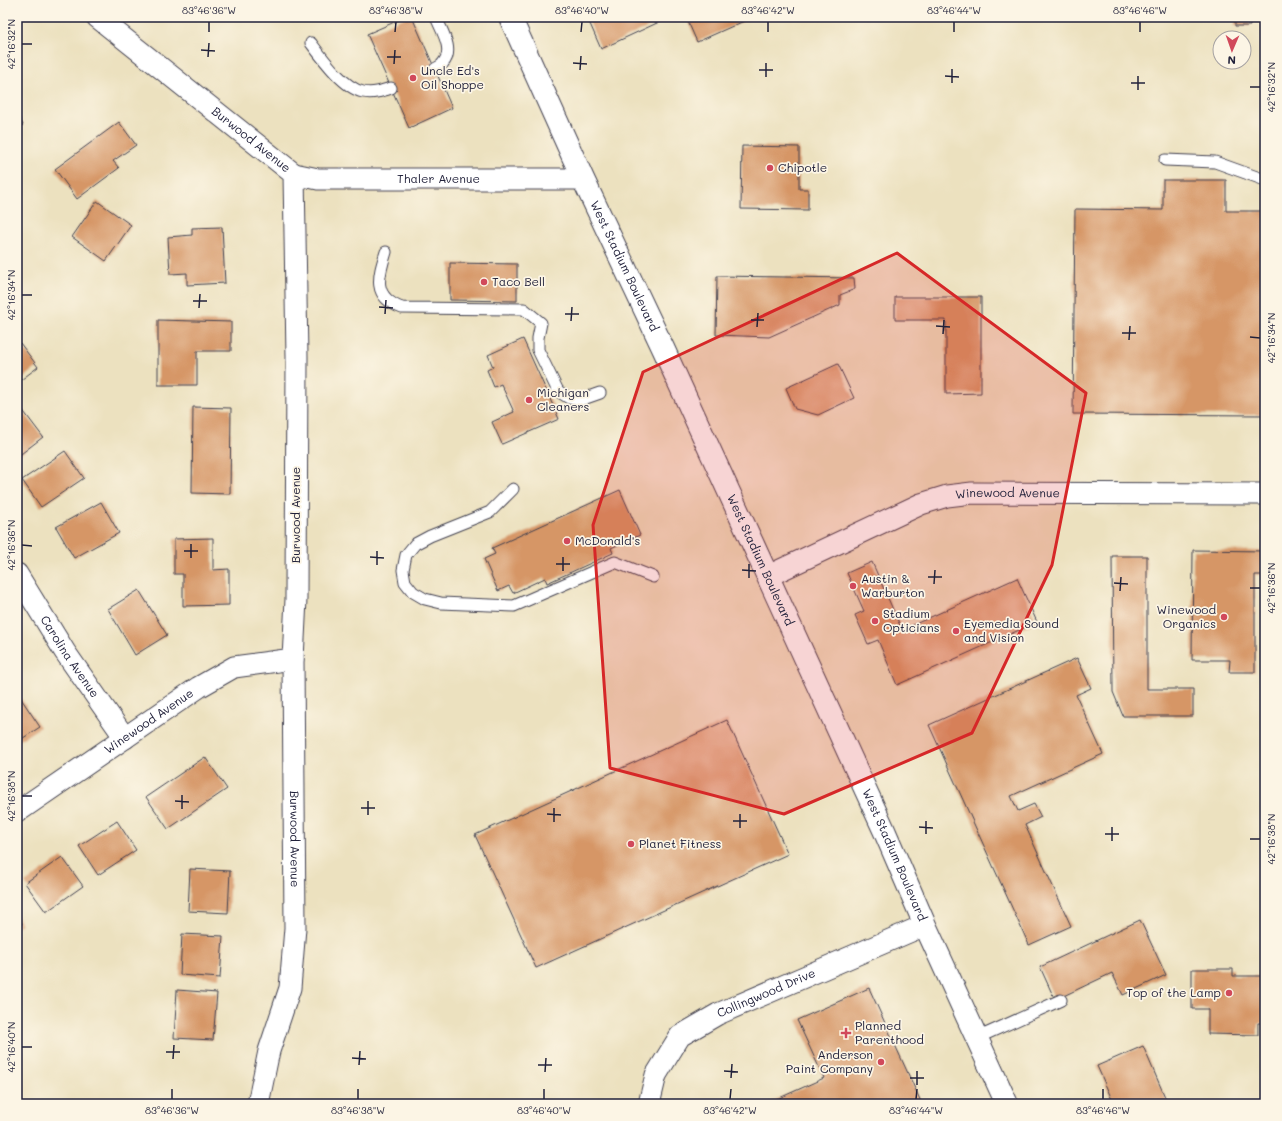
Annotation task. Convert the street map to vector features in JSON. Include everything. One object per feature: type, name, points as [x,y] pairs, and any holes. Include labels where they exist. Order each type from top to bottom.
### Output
[{"type":"main road","name":"West Stadium Boulevard","points":[[510,17],[583,179],[768,576],[1007,1104]]},
{"type":"street","name":"Burwood Avenue","points":[[97,17],[294,174],[297,372],[296,599],[292,659],[295,928],[290,988],[269,1051],[258,1104]]},
{"type":"street","name":"Thaler Avenue","points":[[294,174],[318,179],[583,179]]},
{"type":"street","name":"Winewood Avenue","points":[[768,576],[921,504],[947,496],[972,493],[1265,494]]},
{"type":"street","name":"Carolina Avenue","points":[[17,574],[65,652],[124,738]]},
{"type":"street","name":"Winewood Avenue","points":[[17,812],[199,687],[234,667],[292,659]]},
{"type":"street","name":"Collingwood Drive","points":[[649,1104],[656,1075],[680,1036],[718,1014],[925,925]]},
{"type":"lane","points":[[435,69],[444,63],[448,53],[447,43],[436,17]]},
{"type":"lane","points":[[311,43],[330,69],[350,86],[363,92],[376,92],[391,88]]},
{"type":"lane","points":[[1165,160],[1215,162],[1265,180]]},
{"type":"lane","points":[[386,252],[379,273],[380,285],[384,297],[392,305],[402,308],[524,309],[542,324],[538,338],[538,350],[558,391],[569,398],[580,400],[600,393]]},
{"type":"lane","points":[[513,488],[490,512],[430,536],[415,544],[406,555],[403,570],[405,582],[413,592],[425,599],[440,603],[514,606],[615,562],[653,577]]},
{"type":"lane","points":[[977,1038],[1061,1000]]},
{"type":"highlighted area","points":[[897,253],[1086,393],[1052,565],[972,733],[784,814],[610,768],[593,525],[643,372]]},
{"type":"building","name":"Uncle Ed's Oil Shoppe","points":[[406,17],[412,17],[452,108],[409,128],[367,34]]},
{"type":"building","points":[[587,17],[670,17],[601,49]]},
{"type":"building","points":[[686,17],[753,17],[697,42]]},
{"type":"building","points":[[1235,17],[1250,17],[1250,26],[1235,26]]},
{"type":"building","points":[[17,113],[23,125],[17,128]]},
{"type":"building","points":[[119,122],[136,145],[113,161],[119,168],[77,199],[55,169]]},
{"type":"building","name":"Chipotle","points":[[742,146],[799,147],[799,189],[808,189],[808,210],[741,209]]},
{"type":"building","points":[[1163,180],[1226,180],[1226,211],[1265,211],[1265,415],[1073,414],[1075,209],[1163,210]]},
{"type":"building","points":[[97,201],[131,225],[106,261],[72,237]]},
{"type":"building","points":[[222,227],[225,283],[187,285],[187,273],[170,274],[168,237],[192,235],[192,228]]},
{"type":"building","name":"Taco Bell","points":[[450,263],[517,264],[517,301],[450,300]]},
{"type":"building","points":[[717,276],[854,278],[855,289],[840,295],[840,305],[769,337],[716,335]]},
{"type":"building","points":[[895,297],[981,297],[981,393],[946,394],[946,320],[895,320]]},
{"type":"building","points":[[158,320],[231,322],[231,351],[197,351],[197,385],[158,385]]},
{"type":"building","name":"Michigan Cleaners","points":[[523,339],[559,419],[502,444],[492,422],[514,412],[501,384],[494,387],[487,370],[493,367],[488,355]]},
{"type":"building","points":[[20,343],[38,367],[17,383],[17,345]]},
{"type":"building","points":[[838,364],[854,398],[818,415],[795,409],[786,388]]},
{"type":"building","points":[[18,404],[43,437],[17,457],[17,405]]},
{"type":"building","points":[[193,407],[231,408],[230,494],[192,493]]},
{"type":"building","points":[[65,451],[84,478],[41,507],[22,480]]},
{"type":"building","name":"McDonald's","points":[[620,490],[640,535],[611,548],[613,553],[547,583],[545,578],[513,593],[509,586],[498,591],[484,559],[495,554],[492,548]]},
{"type":"building","points":[[101,502],[119,533],[74,558],[56,527]]},
{"type":"building","points":[[213,538],[213,570],[229,569],[229,605],[183,606],[183,574],[174,574],[174,539]]},
{"type":"building","name":"Winewood Organics","points":[[1193,550],[1265,551],[1265,575],[1255,575],[1255,672],[1229,672],[1230,660],[1192,660]]},
{"type":"building","points":[[1112,556],[1147,556],[1147,689],[1193,689],[1193,716],[1123,716],[1113,692]]},
{"type":"building","points":[[872,562],[902,630],[1017,578],[1037,622],[897,685],[878,640],[868,644],[855,615],[864,611],[847,573]]},
{"type":"building","points":[[139,590],[167,635],[135,655],[108,609]]},
{"type":"building","points":[[1077,658],[1091,688],[1076,695],[1103,754],[1011,796],[1018,811],[1034,804],[1041,817],[1025,825],[1071,926],[1029,945],[929,725]]},
{"type":"building","points":[[18,694],[40,727],[17,742],[17,695]]},
{"type":"building","name":"Planet Fitness","points":[[727,720],[788,854],[536,968],[475,835]]},
{"type":"building","points":[[205,757],[227,789],[168,829],[146,797]]},
{"type":"building","points":[[117,821],[136,850],[98,875],[79,846]]},
{"type":"building","points":[[62,857],[83,886],[46,912],[25,883]]},
{"type":"building","points":[[190,869],[230,871],[228,913],[188,911]]},
{"type":"building","points":[[17,915],[22,924],[17,927]]},
{"type":"building","points":[[1140,920],[1166,975],[1123,995],[1112,973],[1055,1000],[1040,967]]},
{"type":"building","points":[[182,934],[223,936],[220,978],[180,975]]},
{"type":"building","name":"Top of the Lamp","points":[[1192,969],[1233,969],[1233,976],[1265,976],[1265,1023],[1258,1023],[1258,1035],[1208,1034],[1208,1009],[1192,1009]]},
{"type":"building","points":[[869,988],[922,1104],[766,1104],[824,1078],[797,1020]]},
{"type":"building","points":[[177,990],[217,993],[213,1040],[174,1038]]},
{"type":"building","points":[[1143,1046],[1168,1104],[1114,1104],[1097,1066]]},
{"type":"building","points":[[72,1102],[117,1102],[117,1104],[72,1104]]},
{"type":"place","name":"Uncle Ed's Oil Shoppe","points":[[413,78]]},
{"type":"place","name":"Chipotle","points":[[770,168]]},
{"type":"place","name":"Taco Bell","points":[[484,282]]},
{"type":"place","name":"Michigan Cleaners","points":[[529,400]]},
{"type":"place","name":"McDonald's","points":[[567,541]]},
{"type":"place","name":"Austin & Warburton","points":[[853,586]]},
{"type":"place","name":"Winewood Organics","points":[[1224,617]]},
{"type":"place","name":"Stadium Opticians","points":[[875,621]]},
{"type":"place","name":"Eyemedia Sound and Vision","points":[[956,631]]},
{"type":"place","name":"Planet Fitness","points":[[631,844]]},
{"type":"place","name":"Top of the Lamp","points":[[1229,993]]},
{"type":"place","name":"Planned Parenthood","points":[[846,1033]]},
{"type":"place","name":"Anderson Paint Company","points":[[881,1062]]}]
